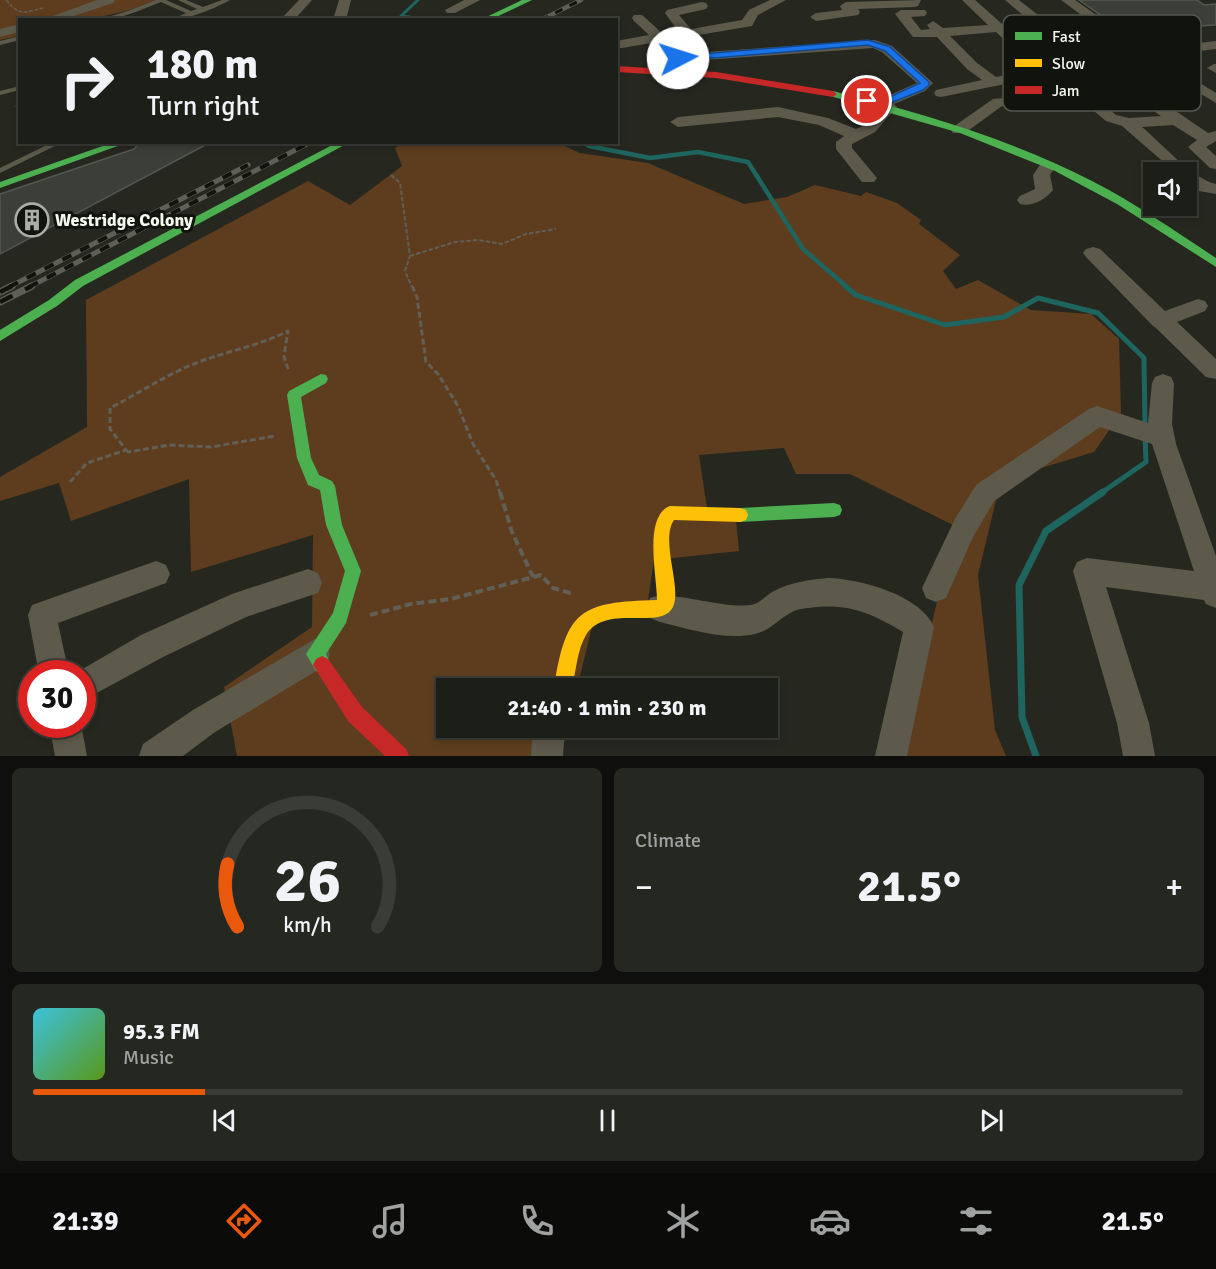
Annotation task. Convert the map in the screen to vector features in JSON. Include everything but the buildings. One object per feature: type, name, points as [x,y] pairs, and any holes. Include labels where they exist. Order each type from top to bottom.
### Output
[{"type":"street","points":[[46,14],[109,0]]},
{"type":"street","points":[[288,18],[306,0]]},
{"type":"street","points":[[340,18],[345,0]]},
{"type":"street","points":[[451,9],[474,0]]},
{"type":"street","points":[[488,18],[528,0]]},
{"type":"street","points":[[618,45],[747,23],[753,13],[780,0]]},
{"type":"street","points":[[968,0],[1003,32]]},
{"type":"street","points":[[1011,0],[1030,15]]},
{"type":"street","points":[[1067,0],[1088,15]]},
{"type":"street","points":[[688,34],[671,13],[701,3],[719,29]]},
{"type":"street","points":[[816,17],[854,12],[843,5],[915,5],[972,66],[995,83]]},
{"type":"street","points":[[870,16],[901,14],[915,5]]},
{"type":"street","points":[[901,14],[918,34],[999,28]]},
{"type":"street","points":[[638,18],[661,39]]},
{"type":"street","points":[[734,26],[752,52]]},
{"type":"street","points":[[0,33],[18,28]]},
{"type":"street","points":[[678,58],[860,39],[888,49],[926,83],[924,86]]},
{"type":"street","points":[[635,43],[644,70]]},
{"type":"street","points":[[1201,47],[1216,45]]},
{"type":"street","points":[[618,69],[711,74],[782,83],[884,106],[958,130],[1086,183],[1122,203],[1216,263]]},
{"type":"street","points":[[940,93],[1003,81]]},
{"type":"street","points":[[924,86],[986,111]]},
{"type":"street","points":[[868,178],[844,148],[844,142],[869,129],[884,106],[924,86]]},
{"type":"street","points":[[1201,90],[1216,99]]},
{"type":"street","points":[[958,130],[998,102],[1003,102]]},
{"type":"street","points":[[1104,111],[1112,118],[1128,123],[1176,120]]},
{"type":"street","points":[[1163,111],[1210,137],[1196,147],[1216,164]]},
{"type":"street","points":[[678,122],[778,112],[823,121],[856,135]]},
{"type":"street","points":[[1128,123],[1173,162]]},
{"type":"street","points":[[0,186],[119,144]]},
{"type":"street","points":[[0,336],[53,303],[79,283],[342,144]]},
{"type":"street","points":[[1026,200],[1044,190],[1041,175],[1048,166]]},
{"type":"street","points":[[1197,181],[1205,187],[1216,189]]},
{"type":"street","points":[[1092,253],[1215,372]]},
{"type":"street","points":[[1160,321],[1198,306]]},
{"type":"street","points":[[155,756],[204,721],[315,654],[340,617],[353,571],[334,525],[327,486],[313,480],[304,458],[294,394],[321,379]]},
{"type":"street","points":[[1139,756],[1133,723],[1088,571],[1214,590],[1162,436],[1160,424],[1163,383]]},
{"type":"street","points":[[936,588],[964,528],[985,493],[1097,416],[1162,436]]},
{"type":"street","points":[[660,608],[665,604],[665,573],[661,551],[662,524],[670,513],[757,515],[834,510]]},
{"type":"street","points":[[51,660],[42,615],[156,574]]},
{"type":"street","points":[[96,678],[152,646],[242,604],[308,583]]},
{"type":"street","points":[[565,678],[573,645],[587,618],[592,614],[620,609],[660,608],[717,619],[752,620],[767,615],[775,606],[790,598],[837,590],[861,595],[884,604],[915,622],[919,627],[891,756]]},
{"type":"street","points":[[315,654],[355,714],[399,756]]},
{"type":"street","points":[[68,738],[71,756]]},
{"type":"street","points":[[547,756],[549,738]]},
{"type":"lane","points":[[108,18],[161,0],[192,14]]},
{"type":"lane","points":[[181,0],[204,10]]},
{"type":"lane","points":[[180,18],[227,0]]},
{"type":"lane","points":[[0,43],[18,38]]},
{"type":"lane","points":[[0,93],[18,88]]},
{"type":"lane","points":[[0,171],[56,144]]},
{"type":"path","points":[[6,0],[15,11],[46,14]]},
{"type":"path","points":[[391,175],[400,183],[410,256],[405,272],[417,297],[426,362],[438,374],[459,406],[473,444],[496,480],[512,532],[533,577]]},
{"type":"path","points":[[410,256],[434,246],[485,239],[502,244],[526,234],[556,229]]},
{"type":"path","points":[[126,450],[111,429],[110,408],[165,377],[199,362],[257,346],[288,331],[284,356],[294,394]]},
{"type":"path","points":[[70,482],[76,472],[87,462],[126,450],[128,452],[182,445],[208,447],[237,444],[263,436],[288,436],[301,433]]},
{"type":"path","points":[[363,617],[411,604],[452,600],[541,575],[554,588],[584,597]]},
{"type":"shaded area","points":[[0,0],[156,0],[127,11],[96,18],[18,18],[18,36],[0,40]]},
{"type":"shaded area","points":[[401,144],[560,144],[580,153],[648,163],[744,204],[787,197],[815,185],[861,196],[866,192],[897,203],[921,220],[919,224],[960,255],[943,271],[956,289],[978,280],[1031,310],[1091,314],[1119,339],[1121,413],[1094,452],[1038,469],[996,500],[978,575],[995,730],[1006,756],[906,756],[930,631],[955,526],[850,474],[796,474],[784,448],[699,455],[707,508],[736,521],[739,551],[654,560],[647,607],[593,623],[579,678],[436,678],[436,738],[565,738],[561,756],[237,756],[224,687],[312,627],[313,535],[191,572],[189,479],[71,521],[59,483],[0,501],[0,477],[87,427],[86,300],[308,181],[350,205],[402,166],[395,148]]},
{"type":"waterway","points":[[416,18],[401,16],[418,0]]},
{"type":"waterway","points":[[586,144],[650,158],[698,152],[748,162],[803,249],[847,287]]},
{"type":"waterway","points":[[845,286],[856,295],[945,325],[1004,317],[1038,298],[1098,313],[1144,358],[1145,427]]},
{"type":"waterway","points":[[1101,493],[1146,462],[1145,436]]},
{"type":"waterway","points":[[1036,756],[1022,717],[1019,585],[1046,531],[1103,492]]},
{"type":"railway","points":[[545,18],[581,0]]},
{"type":"railway","points":[[29,287],[307,144]]},
{"type":"railway","points":[[9,287],[248,165]]},
{"type":"railway","points":[[0,292],[12,286]]},
{"type":"railway","points":[[0,302],[32,286]]},
{"type":"traffic: fast","points":[[488,18],[528,0]]},
{"type":"traffic: fast","points":[[833,94],[930,120],[1028,155],[1121,201],[1216,263]]},
{"type":"traffic: fast","points":[[0,185],[119,144]]},
{"type":"traffic: fast","points":[[0,336],[53,303],[79,283],[342,144]]},
{"type":"traffic: fast","points":[[321,379],[294,395],[304,458],[313,480],[327,486],[334,525],[353,571],[340,617],[315,654],[322,665]]},
{"type":"traffic: fast","points":[[740,515],[834,510]]},
{"type":"traffic: slow","points":[[565,678],[574,642],[580,628],[588,619],[599,613],[613,610],[660,608],[665,604],[661,535],[662,527],[670,513],[740,515]]},
{"type":"traffic: jam","points":[[618,69],[716,75],[833,94]]},
{"type":"traffic: jam","points":[[322,665],[355,714],[399,756]]},
{"type":"place","name":"Westridge Colony","points":[[32,220]]},
{"type":"route","points":[[678,58],[868,43],[888,49],[926,83],[920,88],[879,105],[867,101]]}]
